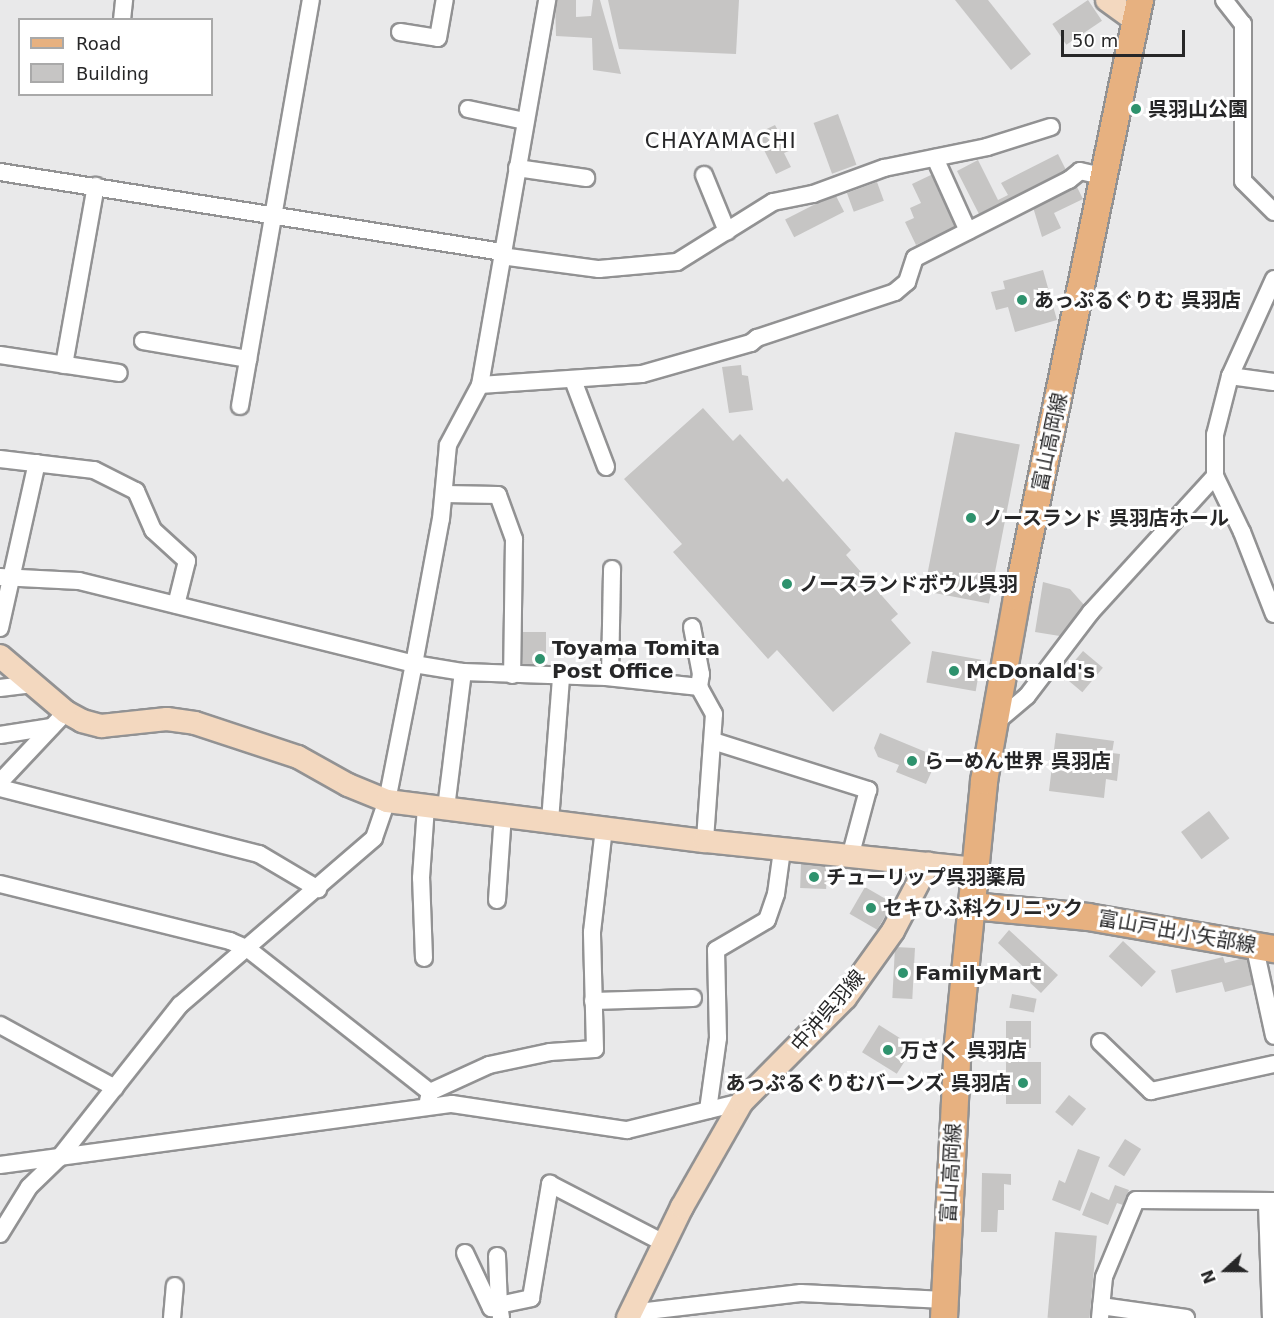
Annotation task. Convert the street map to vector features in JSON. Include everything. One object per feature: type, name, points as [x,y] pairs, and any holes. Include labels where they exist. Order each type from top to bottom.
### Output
[{"type":"main road","name":"富山高岡線","points":[[944,1309],[958,1043],[975,869],[994,724],[1017,597],[1138,11]]},
{"type":"main road","name":"富山戸出小矢部線","points":[[972,906],[1088,917],[1264,946]]},
{"type":"street","points":[[122,18],[124,0]]},
{"type":"street","points":[[240,406],[311,0]]},
{"type":"street","points":[[400,32],[438,38],[445,0]]},
{"type":"street","points":[[0,1234],[29,1187],[59,1158],[180,1005],[318,889],[374,838],[387,801],[414,664],[445,494],[448,445],[480,385],[547,0]]},
{"type":"street","points":[[1107,0],[1138,11]]},
{"type":"street","points":[[1224,0],[1243,24]]},
{"type":"street","points":[[1242,0],[1243,181],[1274,212]]},
{"type":"street","points":[[468,109],[525,121]]},
{"type":"street","points":[[0,172],[96,186],[580,268],[620,269],[677,262],[773,202],[813,194],[884,168],[987,147],[1051,127]]},
{"type":"street","points":[[935,158],[968,231]]},
{"type":"street","points":[[517,168],[586,178]]},
{"type":"street","points":[[480,385],[573,380],[664,369],[895,292],[907,282],[915,258],[1069,180],[1080,171],[1105,177]]},
{"type":"street","points":[[704,176],[727,231]]},
{"type":"street","points":[[64,365],[96,186]]},
{"type":"street","points":[[1274,279],[1230,376],[1215,435],[1215,476],[1242,532],[1274,614]]},
{"type":"street","points":[[143,341],[248,358]]},
{"type":"street","points":[[0,355],[119,373]]},
{"type":"street","points":[[1230,376],[1274,382]]},
{"type":"street","points":[[573,380],[606,467]]},
{"type":"street","points":[[0,459],[94,470],[136,491],[153,530],[187,561],[176,605]]},
{"type":"street","points":[[0,628],[6,577],[37,464]]},
{"type":"street","points":[[994,724],[1027,696],[1091,612],[1215,476]]},
{"type":"street","points":[[445,494],[498,495],[514,539],[512,675]]},
{"type":"street","points":[[610,677],[612,569]]},
{"type":"street","points":[[6,577],[79,581],[414,664],[463,672],[610,677],[699,687]]},
{"type":"street","points":[[692,627],[701,674],[699,687],[714,714],[705,841]]},
{"type":"street","points":[[0,656],[33,684],[59,719]]},
{"type":"street","points":[[424,958],[421,878],[463,672]]},
{"type":"street","points":[[550,821],[561,677]]},
{"type":"street","points":[[0,688],[33,684]]},
{"type":"street","points":[[0,782],[59,719]]},
{"type":"street","points":[[0,735],[59,719],[101,726],[167,719],[195,723],[298,757],[348,785],[387,801],[782,850],[975,869]]},
{"type":"street","points":[[713,741],[868,790],[850,857]]},
{"type":"street","points":[[0,789],[259,854],[318,889]]},
{"type":"street","points":[[497,900],[503,815]]},
{"type":"street","points":[[428,1100],[458,1076],[489,1065],[550,1052],[595,1049],[592,932],[604,828]]},
{"type":"street","points":[[708,1110],[718,1038],[716,950],[767,920],[776,894],[782,850]]},
{"type":"street","name":"中沖呉羽線","points":[[629,1315],[664,1243],[742,1102],[845,998],[893,931],[928,864]]},
{"type":"street","points":[[0,884],[248,949],[428,1100]]},
{"type":"street","points":[[1264,946],[1274,1036]]},
{"type":"street","points":[[593,1001],[693,998]]},
{"type":"street","points":[[0,1024],[115,1088]]},
{"type":"street","points":[[1100,1042],[1151,1090],[1274,1064]]},
{"type":"street","points":[[0,1165],[59,1158],[428,1100],[627,1130],[742,1102]]},
{"type":"street","points":[[465,1253],[491,1308],[500,1312],[531,1298],[550,1184],[664,1243]]},
{"type":"street","points":[[1186,1318],[1100,1312],[1104,1277],[1136,1200],[1271,1203],[1271,1318]]},
{"type":"street","points":[[497,1256],[500,1312]]},
{"type":"street","points":[[172,1318],[175,1286]]},
{"type":"street","points":[[629,1315],[801,1293],[944,1309]]},
{"type":"building","points":[[555,0],[576,0],[576,17],[591,16],[593,0],[600,0],[621,74],[593,70],[592,38],[556,36]]},
{"type":"building","points":[[608,0],[739,0],[736,54],[619,49]]},
{"type":"building","points":[[955,0],[988,0],[1031,54],[1011,70]]},
{"type":"building","points":[[1088,0],[1102,21],[1066,45],[1052,24]]},
{"type":"building","points":[[838,114],[856,165],[832,174],[814,123]]},
{"type":"building","points":[[775,125],[789,151],[784,153],[791,167],[776,174],[756,134]]},
{"type":"building","points":[[1058,154],[1066,170],[979,214],[957,171],[978,160],[998,200],[1008,195],[1001,183]]},
{"type":"building","points":[[933,174],[957,226],[916,245],[905,222],[914,218],[910,208],[921,203],[912,184]]},
{"type":"building","points":[[877,182],[884,201],[854,212],[847,193]]},
{"type":"building","points":[[1076,185],[1083,199],[1054,213],[1061,228],[1042,237],[1033,207]]},
{"type":"building","points":[[835,194],[844,212],[794,237],[785,219]]},
{"type":"building","name":"あっぷるぐりむ 呉羽店","points":[[1043,270],[1057,320],[1015,332],[1008,307],[996,310],[991,292],[1005,289],[1003,281]]},
{"type":"building","points":[[741,365],[742,375],[748,376],[753,410],[729,413],[722,367]]},
{"type":"building","name":"ノースランドボウル呉羽","points":[[703,408],[733,441],[740,434],[783,482],[787,478],[851,550],[846,555],[898,614],[891,620],[911,643],[833,712],[777,650],[768,659],[673,552],[682,544],[624,479]]},
{"type":"building","name":"ノースランド 呉羽店ホール","points":[[955,432],[1020,445],[989,604],[924,591]]},
{"type":"building","points":[[1043,582],[1070,589],[1085,606],[1066,637],[1035,632]]},
{"type":"building","points":[[523,632],[546,632],[546,664],[523,664]]},
{"type":"building","name":"McDonald's","points":[[932,651],[981,660],[976,691],[926,683]]},
{"type":"building","points":[[1083,651],[1103,668],[1082,692],[1062,676]]},
{"type":"building","name":"らーめん世界 呉羽店","points":[[880,733],[938,757],[926,784],[896,772],[899,765],[878,757],[874,748]]},
{"type":"building","points":[[1056,733],[1114,741],[1112,753],[1120,754],[1117,781],[1106,779],[1104,798],[1049,791]]},
{"type":"building","points":[[1209,811],[1229,838],[1202,859],[1181,832]]},
{"type":"building","name":"チューリップ呉羽薬局","points":[[801,864],[827,865],[826,889],[800,888]]},
{"type":"building","name":"セキひふ科クリニック","points":[[865,887],[893,903],[877,930],[850,914]]},
{"type":"building","points":[[1009,930],[1058,975],[1041,993],[1025,978],[1030,973],[998,943]]},
{"type":"building","points":[[1123,941],[1156,972],[1142,987],[1109,956]]},
{"type":"building","name":"FamilyMart","points":[[895,947],[915,948],[912,999],[892,998]]},
{"type":"building","points":[[1223,957],[1225,963],[1248,957],[1255,984],[1225,992],[1222,982],[1176,993],[1171,970]]},
{"type":"building","points":[[1012,994],[1037,999],[1034,1013],[1009,1008]]},
{"type":"building","points":[[1006,1021],[1031,1021],[1031,1048],[1006,1048]]},
{"type":"building","name":"万さく 呉羽店","points":[[879,1025],[914,1047],[897,1074],[862,1052]]},
{"type":"building","name":"あっぷるぐりむバーンズ 呉羽店","points":[[1006,1062],[1041,1062],[1041,1104],[1006,1104]]},
{"type":"building","points":[[1069,1095],[1086,1109],[1072,1126],[1055,1112]]},
{"type":"building","points":[[1125,1139],[1141,1149],[1124,1176],[1108,1166]]},
{"type":"building","points":[[1078,1149],[1100,1157],[1080,1211],[1052,1200],[1059,1180],[1065,1183]]},
{"type":"building","points":[[982,1173],[1011,1174],[1011,1185],[1004,1184],[1004,1210],[998,1210],[997,1232],[981,1232]]},
{"type":"building","points":[[1115,1185],[1129,1190],[1123,1205],[1117,1203],[1108,1225],[1082,1215],[1091,1192],[1109,1200]]},
{"type":"building","points":[[1055,1232],[1097,1236],[1090,1318],[1048,1318]]},
{"type":"place","name":"呉羽山公園","points":[[1136,109]]},
{"type":"place","name":"あっぷるぐりむ 呉羽店","points":[[1022,300]]},
{"type":"place","name":"ノースランド 呉羽店ホール","points":[[971,518]]},
{"type":"place","name":"ノースランドボウル呉羽","points":[[787,584]]},
{"type":"place","name":"Toyama Tomita Post Office","points":[[540,659]]},
{"type":"place","name":"McDonald's","points":[[954,671]]},
{"type":"place","name":"らーめん世界 呉羽店","points":[[912,761]]},
{"type":"place","name":"チューリップ呉羽薬局","points":[[814,877]]},
{"type":"place","name":"セキひふ科クリニック","points":[[871,908]]},
{"type":"place","name":"FamilyMart","points":[[903,973]]},
{"type":"place","name":"万さく 呉羽店","points":[[888,1050]]},
{"type":"place","name":"あっぷるぐりむバーンズ 呉羽店","points":[[1023,1083]]},
{"type":"district","name":"CHAYAMACHI","points":[[721,141]]}]
